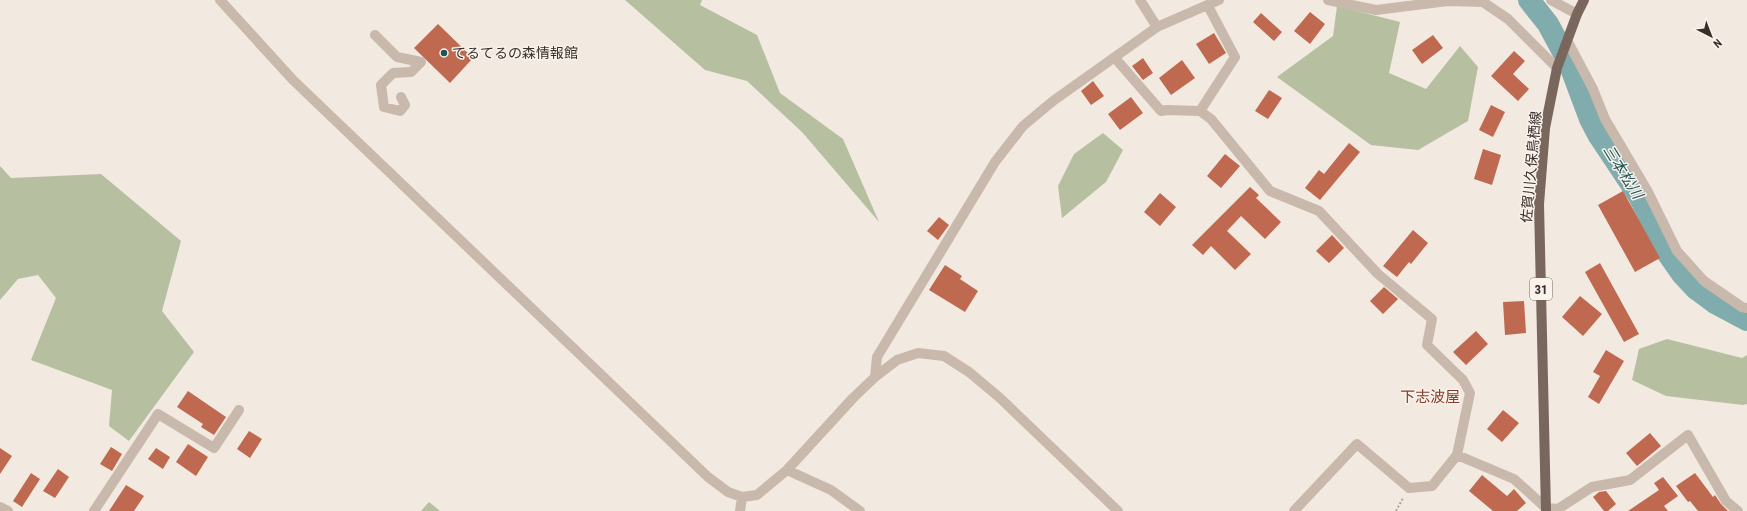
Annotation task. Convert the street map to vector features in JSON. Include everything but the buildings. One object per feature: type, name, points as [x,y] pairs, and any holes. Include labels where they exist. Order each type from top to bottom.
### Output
[{"type":"main road","name":"佐賀川久保鳥栖線","points":[[1546,510],[1539,204],[1545,128],[1558,68],[1567,40],[1584,0]]},
{"type":"street","points":[[220,0],[293,80],[708,477],[728,492],[742,497],[757,495],[787,470],[875,377],[897,360],[918,353],[944,356],[969,372],[1000,398],[1118,511]]},
{"type":"street","points":[[1140,0],[1157,27]]},
{"type":"street","points":[[875,377],[877,357],[995,162],[1023,126],[1052,101],[1157,27],[1219,0]]},
{"type":"street","points":[[1328,0],[1376,10],[1448,0],[1482,2],[1508,19],[1558,68]]},
{"type":"street","points":[[1550,0],[1577,14]]},
{"type":"street","points":[[1200,111],[1235,57],[1208,6]]},
{"type":"street","points":[[375,35],[397,57],[422,62],[411,72],[393,73],[381,85],[384,107],[400,111],[405,105],[401,97]]},
{"type":"street","points":[[1567,40],[1593,89],[1605,119],[1647,190],[1677,251],[1704,281],[1742,307],[1747,308]]},
{"type":"street","points":[[1114,58],[1161,111],[1200,111],[1211,119],[1270,191],[1319,211],[1378,274],[1432,319],[1427,345],[1463,380],[1470,393],[1457,455],[1432,486],[1409,488],[1356,444],[1294,511]]},
{"type":"street","points":[[94,511],[158,414],[214,448],[239,410]]},
{"type":"street","points":[[1457,455],[1514,479],[1546,510],[1558,509],[1592,487],[1630,480],[1688,435],[1726,501],[1738,511]]},
{"type":"street","points":[[787,470],[831,490],[860,511]]},
{"type":"street","points":[[740,511],[742,497]]},
{"type":"street","points":[[0,507],[8,511]]},
{"type":"path","points":[[1396,511],[1409,488]]},
{"type":"green space","points":[[625,0],[702,0],[700,5],[757,35],[780,93],[843,139],[879,222],[802,132],[747,81],[705,70]]},
{"type":"green space","points":[[1337,6],[1400,22],[1389,73],[1426,89],[1460,46],[1478,67],[1468,121],[1418,150],[1371,145],[1277,77],[1333,36]]},
{"type":"green space","points":[[1103,133],[1123,150],[1106,182],[1062,218],[1058,186],[1074,154]]},
{"type":"green space","points":[[0,166],[11,178],[101,174],[181,241],[162,311],[194,352],[129,441],[109,426],[112,390],[31,360],[56,298],[38,275],[18,279],[0,300]]},
{"type":"green space","points":[[1667,339],[1742,358],[1747,355],[1747,404],[1743,405],[1666,396],[1632,380],[1639,349]]},
{"type":"green space","points":[[429,502],[440,511],[421,511]]},
{"type":"waterway","name":"三本松川","points":[[1529,0],[1548,24],[1569,63],[1590,119],[1599,136],[1639,196],[1668,254],[1682,274],[1696,289],[1715,303],[1747,320]]},
{"type":"place","name":"てるてるの森情報館","points":[[444,53]]},
{"type":"district","name":"下志波屋","points":[[1430,397]]}]
